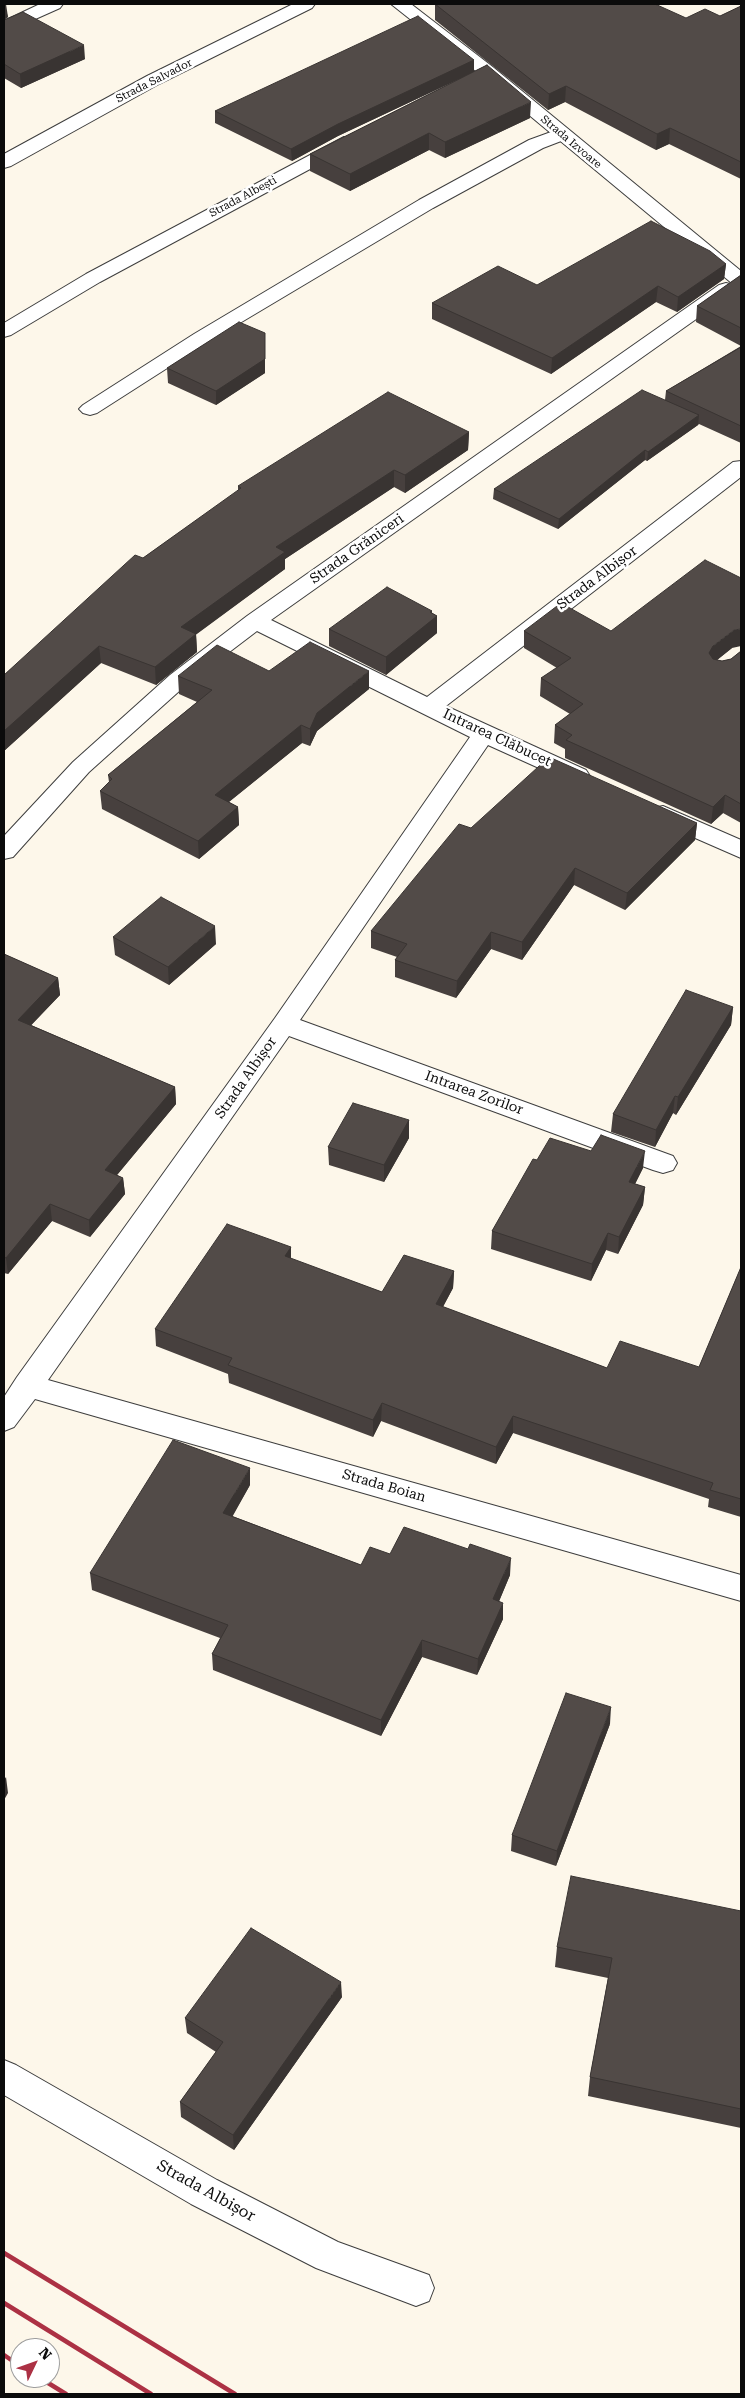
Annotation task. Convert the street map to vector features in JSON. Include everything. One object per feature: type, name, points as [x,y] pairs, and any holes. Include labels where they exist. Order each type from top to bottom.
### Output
[{"type":"street","points":[[4,28],[54,4]]},
{"type":"street","name":"Strada Salvador","points":[[4,162],[153,80],[306,4]]},
{"type":"street","name":"Strada Izvoare","points":[[400,4],[488,72],[740,280]]},
{"type":"street","points":[[470,81],[488,72]]},
{"type":"street","name":"Strada Albești","points":[[4,331],[101,273],[364,134]]},
{"type":"street","points":[[90,408],[321,265],[536,144],[562,134]]},
{"type":"street","name":"Strada Grăniceri","points":[[4,852],[81,767],[178,680],[255,621],[740,280]]},
{"type":"street","name":"Strada Albișor","points":[[429,707],[741,467]]},
{"type":"street","name":"Intrarea Clăbucet","points":[[255,621],[484,734],[599,786]]},
{"type":"street","name":"Strada Albișor","points":[[4,1419],[284,1024],[484,734]]},
{"type":"street","points":[[644,806],[741,850]]},
{"type":"street","name":"Intrarea Zorilor","points":[[284,1024],[663,1163]]},
{"type":"street","name":"Strada Boian","points":[[27,1385],[741,1588]]},
{"type":"street","name":"Strada Albișor","points":[[4,2076],[204,2192],[329,2256],[416,2288]]},
{"type":"building","points":[[435,4],[655,4],[686,18],[705,9],[720,16],[741,6],[741,162],[670,128],[657,134],[566,86],[549,94]]},
{"type":"building","points":[[23,12],[84,45],[20,74],[4,64],[4,20]]},
{"type":"building","points":[[418,16],[474,60],[338,124],[291,149],[215,111]]},
{"type":"building","points":[[487,65],[531,102],[445,142],[429,133],[350,174],[310,154]]},
{"type":"building","points":[[651,221],[710,251],[726,264],[678,297],[658,286],[552,358],[432,303],[498,266],[537,285]]},
{"type":"building","points":[[741,275],[741,328],[697,306]]},
{"type":"building","points":[[239,322],[265,333],[265,359],[216,391],[167,368]]},
{"type":"building","points":[[741,347],[741,426],[666,391]]},
{"type":"building","points":[[642,390],[699,415],[648,452],[645,450],[559,519],[494,489]]},
{"type":"building","points":[[388,392],[469,432],[405,475],[394,470],[276,547],[285,552],[181,627],[196,634],[155,667],[99,646],[4,731],[4,675],[135,555],[143,558],[241,488],[238,486]]},
{"type":"building","points":[[705,560],[741,578],[741,629],[734,630],[713,646],[709,653],[713,659],[722,661],[731,659],[741,651],[741,804],[725,795],[713,807],[566,740],[572,735],[555,725],[583,704],[541,678],[571,658],[524,631],[561,603],[611,631]]},
{"type":"building","points":[[387,587],[432,611],[430,612],[437,616],[386,657],[329,629]]},
{"type":"building","points":[[310,642],[369,671],[317,713],[310,729],[301,725],[215,795],[238,807],[198,841],[100,791],[112,779],[108,775],[212,690],[178,676],[217,645],[269,671]]},
{"type":"building","points":[[549,757],[697,823],[627,893],[575,868],[522,942],[491,932],[457,981],[395,960],[407,944],[371,931],[459,824],[471,828]]},
{"type":"building","points":[[161,897],[215,926],[168,967],[113,937]]},
{"type":"building","points":[[4,954],[58,978],[18,1020],[175,1087],[105,1170],[123,1178],[89,1220],[50,1204],[6,1258],[4,1257]]},
{"type":"building","points":[[686,990],[733,1007],[678,1097],[675,1096],[656,1130],[613,1114]]},
{"type":"building","points":[[353,1103],[409,1120],[384,1165],[328,1147]]},
{"type":"building","points":[[601,1135],[645,1151],[629,1182],[645,1187],[619,1237],[608,1233],[592,1264],[492,1231],[533,1159],[537,1160],[550,1138],[591,1151]]},
{"type":"building","points":[[227,1224],[291,1247],[285,1256],[382,1292],[404,1255],[454,1271],[436,1304],[607,1368],[620,1341],[699,1367],[741,1267],[741,1499],[710,1490],[713,1483],[513,1416],[496,1447],[382,1403],[373,1420],[228,1365],[232,1358],[155,1329]]},
{"type":"building","points":[[173,1440],[250,1468],[223,1513],[361,1565],[370,1547],[390,1554],[404,1527],[468,1549],[470,1544],[511,1558],[493,1599],[503,1603],[478,1659],[422,1640],[381,1720],[212,1654],[228,1625],[90,1573]]},
{"type":"building","points":[[566,1693],[611,1707],[557,1851],[512,1835]]},
{"type":"building","points":[[571,1876],[741,1911],[741,2109],[590,2077],[612,1958],[557,1947]]},
{"type":"building","points":[[251,1928],[341,1982],[233,2135],[180,2102],[223,2042],[185,2018]]},
{"type":"railway","points":[[4,2253],[235,2394]]},
{"type":"railway","points":[[4,2303],[151,2394]]},
{"type":"railway","points":[[4,2355],[10,2359]]},
{"type":"railway","points":[[56,2388],[66,2394]]}]
